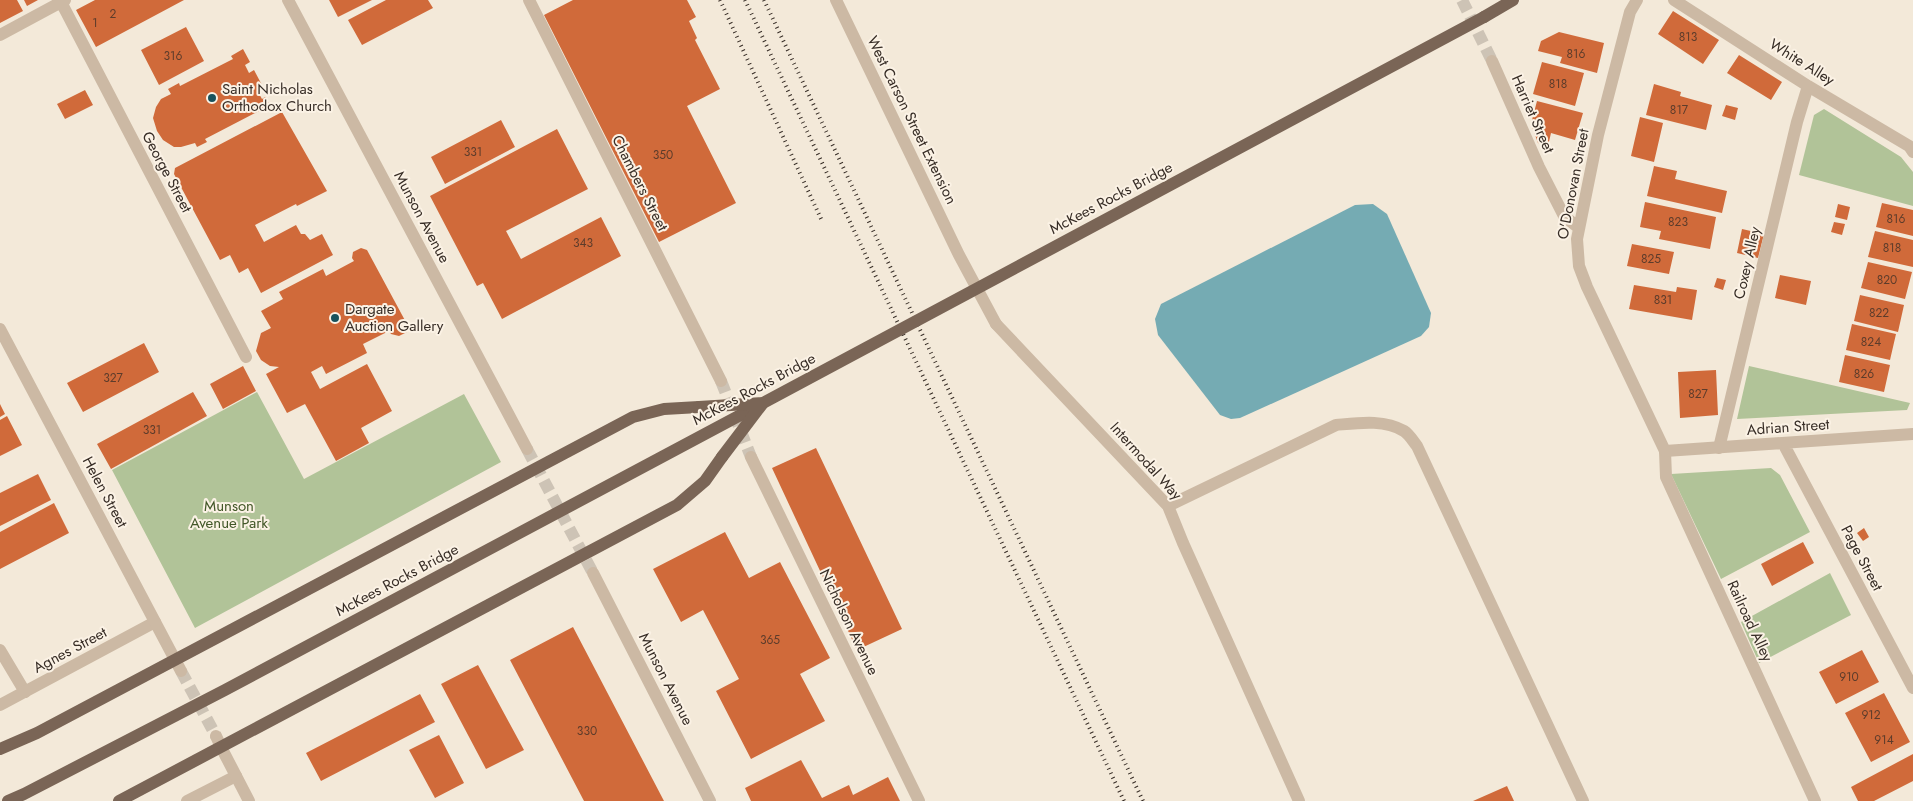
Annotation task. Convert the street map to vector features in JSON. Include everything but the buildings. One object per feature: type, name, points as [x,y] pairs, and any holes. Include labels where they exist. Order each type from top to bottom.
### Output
[{"type":"main road","name":"McKees Rocks Bridge","points":[[8,801],[41,786],[217,695],[1484,17],[1502,4],[1513,0]]},
{"type":"main road","points":[[0,749],[37,733],[633,418],[664,409],[763,403]]},
{"type":"main road","points":[[119,801],[218,742],[677,505],[705,481],[763,403]]},
{"type":"street","name":"Munson Avenue","points":[[288,0],[527,449]]},
{"type":"street","name":"Chambers Street","points":[[529,0],[721,382]]},
{"type":"street","name":"West Carson Street Extension","points":[[836,0],[959,255]]},
{"type":"street","name":"O'Donovan Street","points":[[1637,0],[1630,12],[1598,135],[1579,228],[1577,250],[1579,266],[1587,287],[1665,451]]},
{"type":"street","name":"White Alley","points":[[1674,0],[1808,86],[1909,146],[1913,152]]},
{"type":"street","points":[[0,35],[63,1]]},
{"type":"street","name":"George Street","points":[[63,1],[246,356]]},
{"type":"street","name":"Harriet Street","points":[[1492,61],[1539,167],[1564,216],[1579,228]]},
{"type":"street","name":"Coxey Alley","points":[[1719,448],[1795,131],[1808,86]]},
{"type":"street","name":"Intermodal Way","points":[[959,255],[996,324],[1168,506],[1299,801]]},
{"type":"street","name":"Helen Street","points":[[0,329],[181,671]]},
{"type":"street","points":[[1168,506],[1336,426],[1359,423],[1384,424],[1405,431],[1417,446],[1584,801]]},
{"type":"street","name":"Adrian Street","points":[[1665,451],[1913,434]]},
{"type":"street","name":"Page Street","points":[[1783,443],[1913,688]]},
{"type":"street","name":"Railroad Alley","points":[[1665,451],[1666,477],[1815,801]]},
{"type":"street","name":"Nicholson Avenue","points":[[751,457],[919,801]]},
{"type":"street","name":"Munson Avenue","points":[[594,573],[710,801]]},
{"type":"street","name":"Agnes Street","points":[[0,705],[156,622]]},
{"type":"street","points":[[0,650],[25,692]]},
{"type":"street","points":[[218,742],[249,801]]},
{"type":"street","points":[[187,801],[236,776]]},
{"type":"green space","points":[[1824,109],[1901,157],[1913,172],[1913,206],[1799,175],[1814,115]]},
{"type":"green space","points":[[1749,366],[1910,403],[1907,410],[1737,419]]},
{"type":"green space","name":"Munson Avenue Park","points":[[257,392],[304,479],[464,394],[501,462],[195,628],[112,470]]},
{"type":"green space","points":[[1771,468],[1780,475],[1810,532],[1721,579],[1671,474]]},
{"type":"green space","points":[[1830,573],[1851,615],[1759,663],[1741,622]]},
{"type":"water","points":[[1373,204],[1387,214],[1431,313],[1429,327],[1421,336],[1240,418],[1231,419],[1220,415],[1158,335],[1155,319],[1161,304],[1355,205]]},
{"type":"tunnel","points":[[1462,0],[1492,61]]},
{"type":"tunnel","points":[[721,381],[751,457]]},
{"type":"tunnel","points":[[527,449],[593,573]]},
{"type":"tunnel","points":[[181,671],[216,736]]},
{"type":"railway","points":[[720,0],[822,221]]},
{"type":"railway","points":[[745,0],[1124,801]]},
{"type":"railway","points":[[764,0],[1143,801]]},
{"type":"place","name":"Saint Nicholas Orthodox Church","points":[[212,98]]},
{"type":"place","name":"Dargate Auction Gallery","points":[[335,318]]}]
